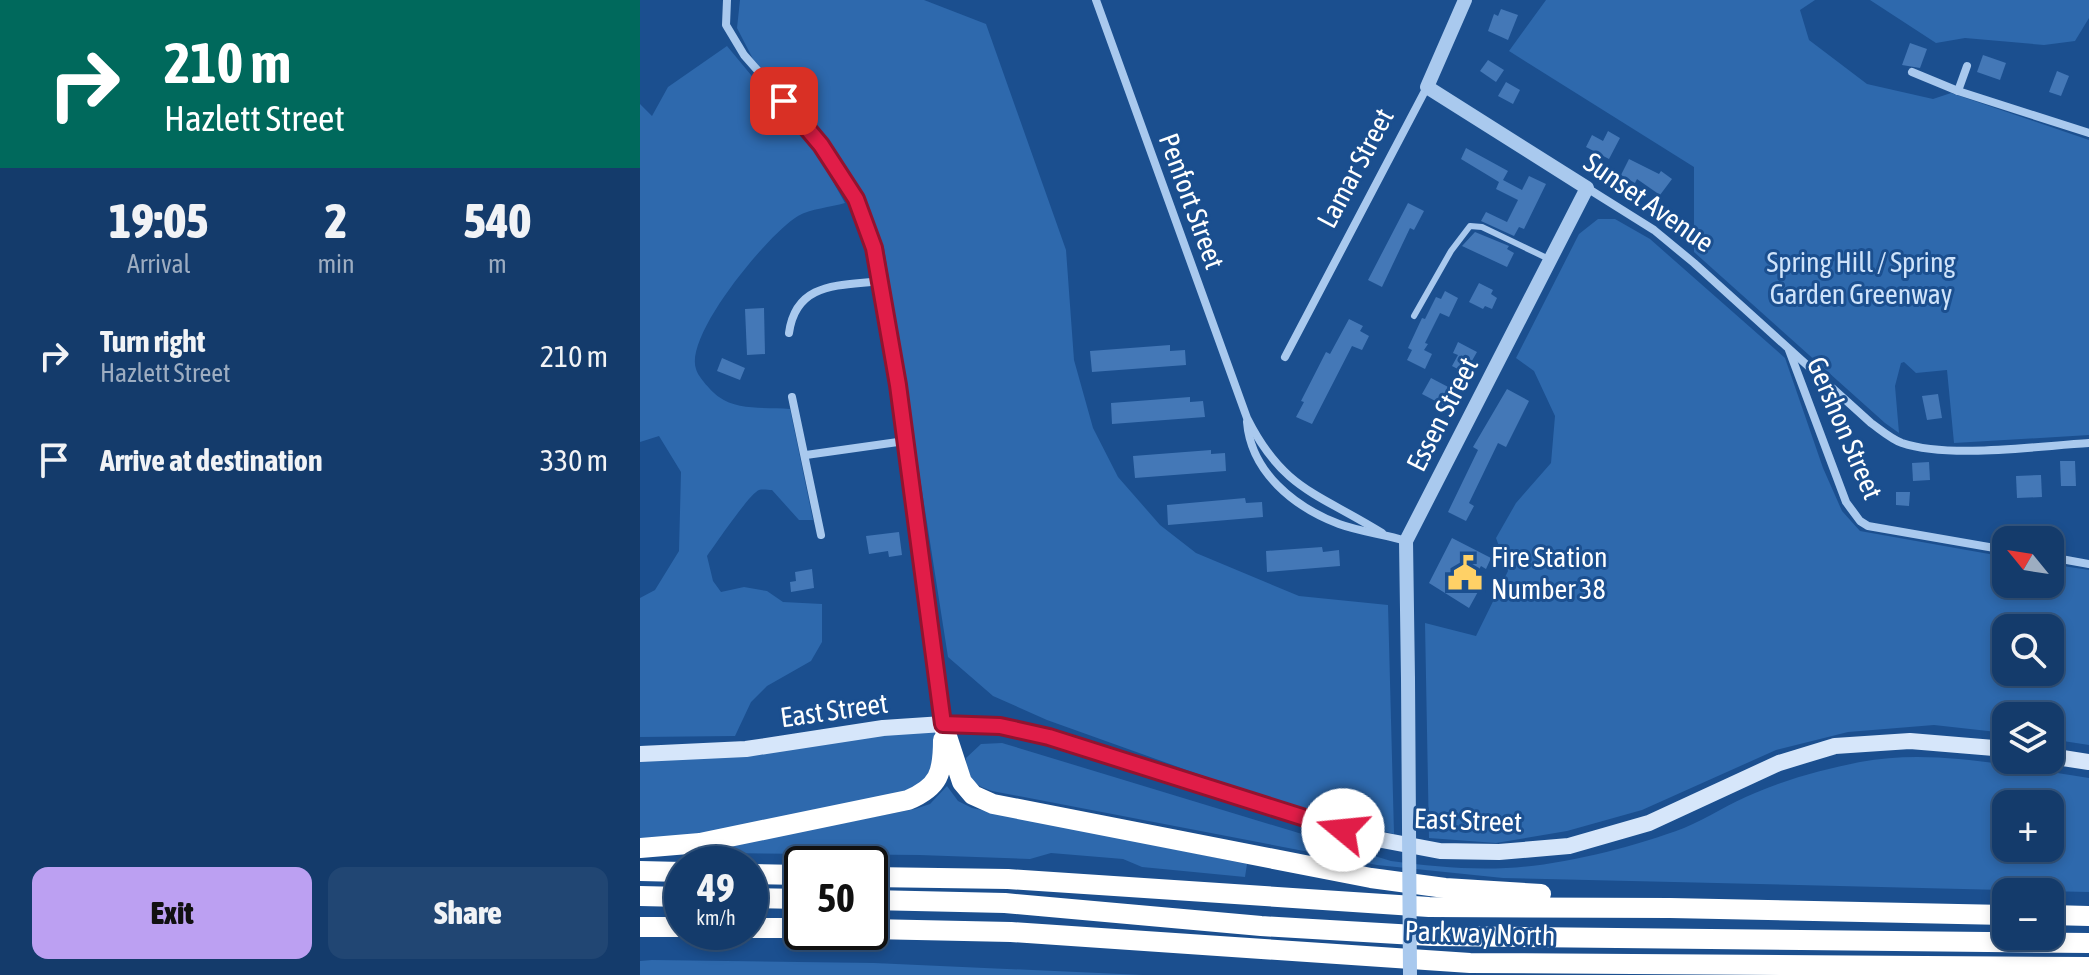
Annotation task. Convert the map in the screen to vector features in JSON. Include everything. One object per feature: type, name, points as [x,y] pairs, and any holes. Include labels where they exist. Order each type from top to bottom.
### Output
[{"type":"highway","points":[[640,848],[700,843],[908,800],[935,785],[943,762],[943,724]]},
{"type":"highway","points":[[943,724],[962,782],[973,795],[993,804],[1371,878],[1518,894],[1644,896],[1670,908]]},
{"type":"highway","points":[[640,871],[664,872]]},
{"type":"highway","name":"Parkway North","points":[[888,877],[1008,879],[1429,907],[1992,915]]},
{"type":"highway","points":[[640,896],[664,897]]},
{"type":"highway","points":[[888,900],[1005,903],[1261,926],[1432,936],[2089,943]]},
{"type":"highway","points":[[2064,915],[2089,916]]},
{"type":"highway","points":[[640,927],[664,927]]},
{"type":"highway","name":"Parkway North","points":[[888,929],[1011,932],[1470,963],[2089,967]]},
{"type":"main road","name":"East Street","points":[[640,754],[746,749],[883,728],[943,724],[1000,726],[1049,737],[1366,837],[1440,851],[1499,852],[1569,846],[1649,823],[1779,763],[1835,746],[1910,741],[1992,748]]},
{"type":"main road","points":[[2064,758],[2089,762]]},
{"type":"street","points":[[727,0],[726,25],[744,55],[805,124],[856,199],[874,248],[905,441],[943,724]]},
{"type":"street","name":"Penfort Street","points":[[1096,0],[1247,418],[1271,459],[1287,477],[1306,491],[1382,533]]},
{"type":"street","name":"Lamar Street","points":[[1285,357],[1427,87],[1465,0]]},
{"type":"street","points":[[1958,91],[1967,66]]},
{"type":"street","points":[[1912,72],[1958,91],[2089,133]]},
{"type":"street","name":"Sunset Avenue","points":[[1427,87],[1654,230],[1871,423],[1899,442],[1928,449],[1954,450],[2089,443]]},
{"type":"street","name":"Essen Street","points":[[1410,975],[1406,541],[1587,188]]},
{"type":"street","points":[[789,333],[791,318],[806,298],[825,287],[881,281]]},
{"type":"street","name":"Gershon Street","points":[[1787,346],[1846,502],[1860,521],[1896,533],[1992,548]]},
{"type":"street","points":[[792,397],[821,535]]},
{"type":"street","name":"Penfort Street","points":[[1247,418],[1249,442],[1260,466],[1306,507],[1339,524],[1406,541]]},
{"type":"street","points":[[806,455],[905,441]]},
{"type":"street","points":[[2064,560],[2089,564]]},
{"type":"lane","points":[[1414,316],[1462,232],[1470,226],[1482,227],[1551,260]]},
{"type":"green space","points":[[740,0],[924,0],[986,24],[1066,250],[1074,360],[1093,428],[1118,477],[1160,525],[1196,553],[1299,596],[1388,605],[1394,834],[1276,802],[1047,720],[993,696],[948,657],[884,248],[846,166],[753,59],[737,28]]},
{"type":"green space","name":"Spring Hill / Spring Garden Greenway","points":[[1546,0],[1815,0],[1800,10],[1809,40],[1867,84],[1933,99],[1951,93],[2089,140],[2089,435],[1954,443],[1947,370],[1916,373],[1904,362],[1901,363],[1895,386],[1899,433],[1885,423],[1694,252],[1694,167],[1509,51]]},
{"type":"green space","points":[[1870,0],[2089,0],[2089,18],[2075,41],[2044,45],[1965,38],[1936,43]]},
{"type":"green space","points":[[727,46],[819,157],[845,203],[798,216],[768,242],[715,310],[696,353],[697,372],[719,397],[744,406],[790,409],[813,520],[799,520],[772,490],[759,490],[707,556],[713,581],[721,592],[744,587],[767,591],[783,602],[822,604],[822,642],[811,661],[767,686],[751,702],[735,736],[640,737],[640,598],[655,590],[679,551],[681,472],[659,436],[640,442],[640,104],[652,116],[668,87]]},
{"type":"green space","points":[[1598,219],[1615,219],[1650,239],[1785,358],[1823,468],[1842,511],[1860,531],[1992,555],[1992,598],[2064,598],[2064,566],[2089,570],[2089,745],[2064,741],[2064,702],[1992,702],[1992,731],[1934,725],[1848,732],[1776,750],[1642,810],[1567,831],[1496,843],[1429,838],[1425,623],[1476,636],[1508,571],[1496,538],[1516,503],[1551,463],[1555,416],[1534,371],[1516,358],[1579,234]]},
{"type":"green space","points":[[943,724],[934,785],[640,848],[640,754]]},
{"type":"green space","points":[[1002,743],[1391,861],[1477,868],[1549,864],[1643,842],[1684,828],[1780,783],[1860,762],[1917,757],[1992,763],[1992,774],[2064,774],[2089,778],[2089,892],[2064,891],[2064,878],[1992,878],[1992,890],[1503,878],[1377,865],[992,791],[975,783],[969,776],[966,758],[981,744]]},
{"type":"green space","points":[[947,786],[958,801],[972,808],[1247,864],[1245,877],[1142,867],[1123,859],[1051,853],[1030,859],[888,855],[888,846],[784,846],[784,854],[768,853],[768,846],[725,846],[930,804]]},
{"type":"green space","points":[[640,961],[874,963],[1143,975],[640,975]]},
{"type":"building","points":[[1501,9],[1518,15],[1508,40],[1488,31],[1494,14],[1498,16]]},
{"type":"building","points":[[1910,43],[1927,49],[1920,68],[1902,65]]},
{"type":"building","points":[[1983,55],[2006,63],[2000,80],[1977,72]]},
{"type":"building","points":[[1488,60],[1504,70],[1496,82],[1480,71]]},
{"type":"building","points":[[2057,71],[2069,76],[2061,96],[2049,92]]},
{"type":"building","points":[[1506,82],[1520,90],[1513,104],[1498,96]]},
{"type":"building","points":[[1608,131],[1620,138],[1609,159],[1586,147],[1592,135],[1603,141]]},
{"type":"building","points":[[1466,148],[1508,171],[1503,180],[1522,190],[1529,176],[1546,184],[1524,229],[1519,227],[1514,236],[1481,221],[1486,212],[1507,222],[1518,200],[1496,189],[1499,182],[1461,159]]},
{"type":"building","points":[[1629,159],[1659,174],[1661,171],[1672,179],[1660,195],[1637,179],[1635,183],[1621,175]]},
{"type":"building","points":[[1408,203],[1424,211],[1414,230],[1410,228],[1382,287],[1368,280]]},
{"type":"building","points":[[1475,232],[1509,246],[1507,249],[1514,253],[1507,267],[1462,246]]},
{"type":"building","points":[[1479,283],[1493,290],[1491,294],[1497,298],[1492,309],[1485,306],[1483,309],[1469,302]]},
{"type":"building","points":[[1445,291],[1458,298],[1449,317],[1440,313],[1425,343],[1428,344],[1424,350],[1432,354],[1425,369],[1407,360],[1412,350],[1408,348],[1422,318],[1425,319],[1436,297],[1441,299]]},
{"type":"building","points":[[764,308],[765,354],[747,355],[745,309]]},
{"type":"building","points":[[1349,319],[1363,326],[1360,331],[1369,336],[1362,350],[1352,346],[1312,424],[1296,417],[1326,352],[1330,354]]},
{"type":"building","points":[[1458,342],[1477,352],[1465,373],[1452,366],[1458,355],[1453,353]]},
{"type":"building","points":[[1170,345],[1170,351],[1185,350],[1186,365],[1092,372],[1090,351]]},
{"type":"building","points":[[722,358],[745,368],[740,380],[717,371]]},
{"type":"building","points":[[1431,378],[1452,389],[1443,405],[1422,394]]},
{"type":"building","points":[[1507,389],[1529,401],[1506,447],[1498,443],[1469,503],[1474,506],[1466,521],[1448,512],[1478,450],[1473,447]]},
{"type":"building","points":[[1938,394],[1942,418],[1927,420],[1922,396]]},
{"type":"building","points":[[1190,397],[1190,402],[1203,401],[1205,417],[1112,424],[1111,403]]},
{"type":"building","points":[[1211,450],[1211,454],[1225,453],[1226,471],[1135,478],[1133,456]]},
{"type":"building","points":[[2060,461],[2075,461],[2076,486],[2061,486]]},
{"type":"building","points":[[1929,462],[1930,480],[1913,481],[1912,463]]},
{"type":"building","points":[[2041,475],[2042,497],[2017,498],[2016,476]]},
{"type":"building","points":[[1896,492],[1910,492],[1909,506],[1896,505]]},
{"type":"building","points":[[1245,498],[1246,503],[1262,502],[1263,517],[1168,525],[1167,505]]},
{"type":"building","points":[[899,532],[902,555],[889,557],[888,551],[869,554],[866,536]]},
{"type":"building","points":[[1452,538],[1491,558],[1486,569],[1481,566],[1471,583],[1480,588],[1469,608],[1429,583]]},
{"type":"building","points":[[1322,547],[1323,552],[1339,550],[1340,566],[1267,572],[1266,551]]},
{"type":"building","points":[[812,569],[814,588],[791,592],[790,582],[796,581],[795,572]]},
{"type":"place","name":"Fire Station Number 38","points":[[1465,573]]},
{"type":"route","points":[[784,101],[821,145],[856,199],[874,248],[898,385],[943,724],[1000,726],[1049,737],[1343,830]]}]
